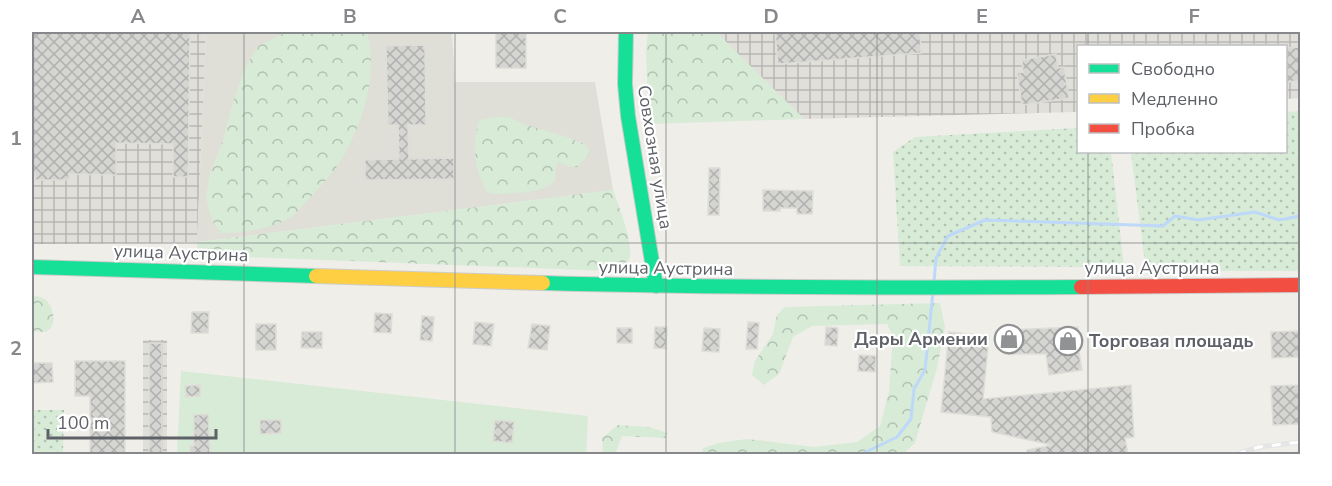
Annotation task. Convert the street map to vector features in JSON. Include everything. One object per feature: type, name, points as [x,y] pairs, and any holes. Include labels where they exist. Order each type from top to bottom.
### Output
[{"type":"main road","name":"Совхозная улица","points":[[626,32],[625,89],[656,286]]},
{"type":"main road","name":"улица Аустрина","points":[[32,267],[656,286],[924,288],[1300,285]]},
{"type":"shaded area","points":[[32,32],[206,32],[197,242],[32,244]]},
{"type":"shaded area","points":[[206,32],[452,32],[455,82],[595,82],[613,190],[197,242]]},
{"type":"shaded area","points":[[716,32],[1300,32],[1300,98],[1287,99],[1287,45],[1077,45],[1077,112],[804,119]]},
{"type":"shaded area","points":[[143,340],[167,340],[167,454],[143,454]]},
{"type":"green space","points":[[287,32],[367,32],[371,63],[363,113],[343,157],[294,215],[260,229],[222,233],[214,224],[206,196],[210,173],[223,141],[244,70],[258,46]]},
{"type":"green space","points":[[648,32],[716,32],[804,119],[649,124],[646,50]]},
{"type":"green space","points":[[1300,111],[1300,271],[1146,271],[1131,153],[1287,153],[1287,112]]},
{"type":"green space","points":[[509,117],[526,125],[567,137],[586,145],[589,151],[588,156],[577,167],[558,162],[555,181],[540,189],[503,194],[487,192],[479,175],[475,139],[479,120]]},
{"type":"green space","points":[[1077,128],[1077,153],[1111,153],[1124,267],[900,266],[893,152],[915,137]]},
{"type":"green space","points":[[613,190],[625,225],[630,253],[625,264],[609,271],[198,255],[197,242]]},
{"type":"green space","points":[[32,296],[39,296],[51,307],[53,321],[47,331],[32,331]]},
{"type":"green space","points":[[940,303],[945,327],[937,368],[915,443],[903,454],[702,454],[703,448],[747,439],[814,447],[857,442],[880,426],[889,391],[893,336],[887,324],[812,326],[793,337],[779,374],[764,385],[752,375],[755,361],[773,334],[777,315],[785,307]]},
{"type":"green space","points":[[181,371],[588,416],[586,454],[177,454]]},
{"type":"green space","points":[[32,410],[64,410],[63,454],[32,454]]},
{"type":"green space","points":[[618,425],[649,427],[668,433],[665,438],[622,436],[615,454],[603,454],[602,438]]},
{"type":"building","points":[[32,32],[190,32],[188,177],[173,177],[173,144],[116,143],[116,175],[69,174],[69,180],[35,180],[35,174],[32,173]]},
{"type":"building","points":[[496,32],[526,32],[526,68],[496,68]]},
{"type":"building","points":[[775,32],[920,32],[921,53],[778,64]]},
{"type":"building","points":[[425,45],[426,125],[408,125],[409,159],[454,158],[454,179],[365,180],[365,160],[399,159],[398,125],[388,125],[386,46]]},
{"type":"building","points":[[1300,47],[1300,81],[1287,82],[1287,48]]},
{"type":"building","points":[[1056,54],[1058,68],[1064,67],[1069,98],[1022,105],[1017,73],[1023,72],[1022,60]]},
{"type":"building","points":[[709,168],[720,168],[719,215],[708,215]]},
{"type":"building","points":[[763,190],[813,191],[812,214],[797,214],[797,208],[763,211]]},
{"type":"building","points":[[192,312],[209,312],[208,333],[191,333]]},
{"type":"building","points":[[375,313],[392,314],[391,333],[374,332]]},
{"type":"building","points":[[422,316],[434,317],[432,341],[420,340]]},
{"type":"building","points":[[475,322],[494,324],[491,346],[473,344]]},
{"type":"building","points":[[748,322],[759,323],[757,349],[746,349]]},
{"type":"building","points":[[256,324],[276,324],[276,350],[256,350]]},
{"type":"building","points":[[532,324],[550,326],[547,350],[528,348]]},
{"type":"building","points":[[655,327],[667,327],[666,349],[654,348]]},
{"type":"building","points":[[826,327],[838,328],[837,346],[825,345]]},
{"type":"building","points":[[1078,327],[1082,370],[1049,375],[1046,354],[1005,354],[1004,330]]},
{"type":"building","points":[[617,328],[632,328],[632,343],[617,343]]},
{"type":"building","points":[[704,328],[720,329],[719,352],[702,351]]},
{"type":"building","points":[[1300,331],[1300,357],[1272,358],[1271,332]]},
{"type":"building","points":[[302,332],[322,332],[322,348],[301,348]]},
{"type":"building","points":[[949,332],[989,336],[983,399],[1131,385],[1134,437],[1125,438],[1128,454],[1027,454],[1027,450],[1052,445],[992,432],[991,417],[941,412]]},
{"type":"building","points":[[149,343],[162,343],[162,454],[149,454]]},
{"type":"building","points":[[859,355],[876,356],[875,372],[858,371]]},
{"type":"building","points":[[75,361],[125,361],[125,454],[90,454],[90,396],[75,396]]},
{"type":"building","points":[[32,363],[52,363],[53,382],[32,383]]},
{"type":"building","points":[[200,385],[200,396],[186,397],[185,386]]},
{"type":"building","points":[[1300,385],[1300,424],[1273,425],[1271,386]]},
{"type":"building","points":[[208,414],[210,454],[190,454],[190,446],[194,446],[194,415]]},
{"type":"building","points":[[260,420],[281,420],[281,433],[260,434]]},
{"type":"building","points":[[495,420],[514,422],[512,443],[493,441]]},
{"type":"waterway","points":[[934,282],[936,258],[948,236],[985,220],[1163,226],[1175,216],[1198,220],[1255,212],[1279,220],[1300,216]]},
{"type":"waterway","points":[[862,454],[897,437],[911,419],[914,389],[925,370],[933,292]]},
{"type":"railway","points":[[1237,454],[1259,447],[1300,442]]},
{"type":"railway","points":[[1295,454],[1300,453]]},
{"type":"traffic: fast","points":[[626,32],[625,84],[628,116],[656,286]]},
{"type":"traffic: fast","points":[[32,267],[316,276]]},
{"type":"traffic: fast","points":[[543,283],[812,287],[1081,287]]},
{"type":"traffic: slow","points":[[316,276],[543,283]]},
{"type":"traffic: jam","points":[[1081,287],[1300,285]]},
{"type":"place","name":"Дары Армении","points":[[1009,339]]},
{"type":"place","name":"Торговая площадь","points":[[1068,341]]}]
